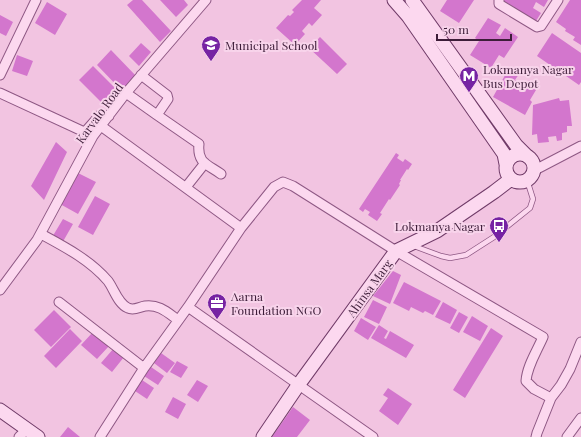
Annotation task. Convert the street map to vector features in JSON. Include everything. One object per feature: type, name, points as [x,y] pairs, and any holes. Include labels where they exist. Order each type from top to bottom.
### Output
[{"type":"street","points":[[0,75],[36,0]]},
{"type":"street","name":"Karvalo Road","points":[[0,290],[41,234],[89,134],[101,126],[126,93],[206,0]]},
{"type":"street","points":[[394,0],[408,16],[504,154],[506,170],[511,179],[517,182],[530,176],[581,146]]},
{"type":"street","points":[[412,0],[516,145],[532,161],[534,166],[530,176]]},
{"type":"street","points":[[499,0],[498,4],[537,27],[541,26],[558,0]]},
{"type":"street","points":[[141,76],[168,95],[168,99],[158,115]]},
{"type":"street","points":[[0,93],[89,134],[93,122],[100,115],[109,116]]},
{"type":"street","points":[[126,93],[198,144],[198,155],[200,159],[221,174]]},
{"type":"street","points":[[101,126],[241,228]]},
{"type":"street","points":[[506,164],[509,159],[518,154],[523,154],[528,157]]},
{"type":"street","points":[[186,187],[205,163]]},
{"type":"street","name":"Ahinsa Marg","points":[[263,437],[299,384],[396,251],[436,231],[511,179]]},
{"type":"street","points":[[100,437],[144,368],[188,307],[241,228],[274,187],[280,183],[287,183],[396,251],[543,337],[526,376],[526,381],[534,389],[551,398]]},
{"type":"street","points":[[41,234],[94,266],[108,282],[124,305],[128,308],[134,309],[145,306],[155,306],[161,308],[178,320]]},
{"type":"street","points":[[59,302],[144,368]]},
{"type":"street","points":[[188,307],[373,437]]},
{"type":"street","points":[[536,437],[551,398],[561,385],[570,369],[581,342]]},
{"type":"street","points":[[0,410],[23,433],[38,437]]},
{"type":"street","points":[[567,437],[581,418]]},
{"type":"lane","points":[[410,244],[450,258],[466,255],[494,237],[530,208],[533,199],[530,176]]},
{"type":"building","points":[[133,0],[142,0],[171,31],[160,42],[127,5]]},
{"type":"building","points":[[160,0],[184,0],[188,5],[176,17]]},
{"type":"building","points":[[302,0],[321,0],[314,8],[322,15],[312,26],[309,23],[302,31],[305,34],[295,45],[276,28],[288,15],[290,16],[294,12],[292,10]]},
{"type":"building","points":[[447,0],[474,0],[459,23],[440,11]]},
{"type":"building","points":[[502,0],[548,0],[544,7],[536,2],[533,8],[541,13],[536,21],[525,14],[523,16],[513,9],[514,7]]},
{"type":"building","points":[[570,0],[581,0],[581,45],[573,40],[575,37],[565,31],[566,29],[556,22]]},
{"type":"building","points":[[47,2],[67,14],[55,35],[35,23]]},
{"type":"building","points":[[0,15],[13,22],[6,36],[0,33]]},
{"type":"building","points":[[488,18],[501,25],[496,33],[500,36],[505,28],[518,37],[504,58],[499,55],[491,68],[470,55],[479,41],[475,38]]},
{"type":"building","points":[[552,33],[581,53],[581,82],[579,85],[537,56]]},
{"type":"building","points":[[320,37],[347,64],[337,74],[309,48]]},
{"type":"building","points":[[141,43],[151,52],[139,66],[129,56]]},
{"type":"building","points":[[111,50],[137,77],[122,91],[97,65]]},
{"type":"building","points":[[17,55],[33,61],[27,76],[12,71]]},
{"type":"building","points":[[93,66],[119,92],[105,106],[79,80]]},
{"type":"building","points":[[509,68],[519,74],[515,80],[525,86],[529,80],[539,85],[530,100],[532,102],[525,115],[493,97]]},
{"type":"building","points":[[559,98],[560,101],[569,100],[572,126],[567,126],[567,132],[562,133],[562,140],[557,141],[556,136],[548,137],[549,142],[538,143],[537,134],[532,135],[533,105]]},
{"type":"building","points":[[56,142],[67,152],[44,200],[31,186]]},
{"type":"building","points":[[396,153],[399,155],[397,158],[403,162],[405,159],[412,164],[400,180],[400,185],[380,213],[382,214],[377,221],[368,215],[370,212],[365,209],[363,212],[359,209]]},
{"type":"building","points":[[78,173],[96,182],[78,214],[60,204]]},
{"type":"building","points":[[95,196],[110,204],[93,235],[78,227]]},
{"type":"building","points":[[63,219],[73,224],[61,245],[51,239]]},
{"type":"building","points":[[393,271],[401,275],[390,304],[373,296]]},
{"type":"building","points":[[404,282],[441,301],[433,315],[425,311],[423,313],[411,307],[409,311],[393,303]]},
{"type":"building","points":[[373,300],[387,307],[379,324],[364,317]]},
{"type":"building","points":[[443,302],[457,310],[450,324],[435,317]]},
{"type":"building","points":[[54,310],[71,327],[51,347],[34,330]]},
{"type":"building","points":[[459,312],[468,317],[459,333],[450,328]]},
{"type":"building","points":[[472,316],[488,326],[480,341],[463,332]]},
{"type":"building","points":[[361,318],[376,327],[368,340],[354,331]]},
{"type":"building","points":[[379,325],[388,331],[384,338],[386,339],[390,331],[414,345],[406,358],[371,338]]},
{"type":"building","points":[[491,328],[503,336],[465,398],[453,390]]},
{"type":"building","points":[[70,329],[82,341],[56,368],[44,356]]},
{"type":"building","points":[[93,332],[109,346],[97,359],[81,345]]},
{"type":"building","points":[[114,348],[124,357],[112,372],[101,363]]},
{"type":"building","points":[[161,353],[175,363],[167,373],[154,363]]},
{"type":"building","points":[[177,361],[188,367],[181,378],[170,372]]},
{"type":"building","points":[[151,367],[164,376],[158,385],[144,376]]},
{"type":"building","points":[[142,380],[154,388],[147,399],[135,391]]},
{"type":"building","points":[[197,380],[208,386],[198,402],[187,395]]},
{"type":"building","points":[[388,388],[412,404],[398,425],[379,411],[388,398],[383,395]]},
{"type":"building","points":[[173,397],[186,404],[178,419],[165,412]]},
{"type":"building","points":[[293,407],[310,420],[297,437],[272,437]]},
{"type":"building","points":[[68,427],[80,437],[60,437]]},
{"type":"place","name":"Municipal School","points":[[211,62]]},
{"type":"place","name":"Lokmanya Nagar Bus Depot","points":[[469,93]]},
{"type":"place","name":"Lokmanya Nagar","points":[[499,243]]},
{"type":"place","name":"Aarna Foundation NGO","points":[[217,320]]}]
